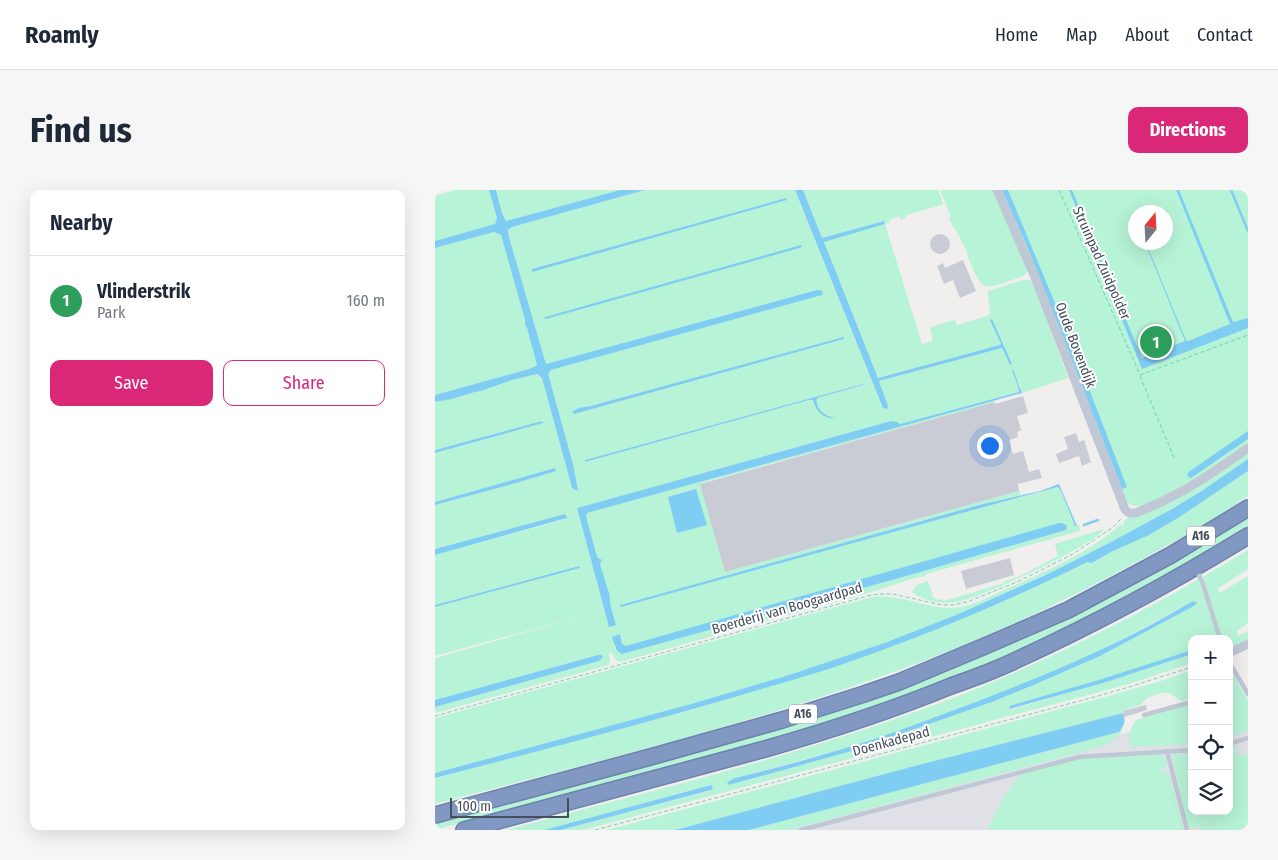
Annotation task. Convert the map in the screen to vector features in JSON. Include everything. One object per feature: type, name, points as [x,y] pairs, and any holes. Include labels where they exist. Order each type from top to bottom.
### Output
[{"type":"highway","name":"A16","points":[[435,815],[773,723],[899,682],[1068,610],[1171,555],[1248,508]]},
{"type":"highway","name":"A16","points":[[464,830],[793,742],[905,705],[999,667],[1084,628],[1195,568],[1248,536]]},
{"type":"street","name":"Oude Bovendijk","points":[[997,190],[1127,511]]},
{"type":"street","points":[[1127,511],[1136,513],[1164,502],[1206,478],[1248,448]]},
{"type":"street","points":[[1233,652],[1248,644]]},
{"type":"lane","points":[[1195,568],[1203,584],[1219,635]]},
{"type":"lane","points":[[1233,669],[1248,694]]},
{"type":"lane","points":[[1144,715],[1188,703]]},
{"type":"lane","points":[[1233,743],[1248,738]]},
{"type":"lane","points":[[801,830],[1079,756],[1188,750]]},
{"type":"lane","points":[[1167,751],[1187,830]]},
{"type":"path","name":"Struinpad Zuidpolder","points":[[1059,190],[1175,460]]},
{"type":"path","points":[[1140,375],[1248,335]]},
{"type":"path","name":"Boerderij van Boogaardpad","points":[[435,716],[876,594],[907,596],[942,605],[967,602],[1017,582],[1073,554],[1113,528],[1127,511]]},
{"type":"path","name":"Doenkadepad","points":[[595,830],[1129,688],[1188,668]]},
{"type":"shaded area","points":[[1248,700],[1248,830],[762,830],[1188,716],[1188,815],[1233,815],[1233,704]]},
{"type":"green space","points":[[455,190],[489,190],[497,218],[496,222],[493,225],[435,241],[435,196]]},
{"type":"green space","points":[[496,190],[620,190],[506,221]]},
{"type":"green space","points":[[645,190],[795,190],[884,409],[888,406],[879,381],[1002,348],[1010,365],[1002,342],[991,320],[1001,344],[878,378],[823,241],[885,224],[922,344],[933,341],[930,327],[955,320],[957,325],[990,315],[988,291],[1023,280],[1029,280],[1033,283],[1068,378],[1022,393],[1012,370],[1019,392],[900,424],[891,421],[577,508],[609,627],[611,605],[600,559],[598,559],[596,553],[586,516],[587,513],[994,400],[995,402],[701,483],[725,572],[1019,491],[1021,495],[621,605],[621,607],[1054,487],[1058,487],[1061,491],[1075,526],[1079,525],[1080,531],[620,662],[616,660],[612,653],[609,654],[609,665],[435,713],[435,707],[599,661],[598,655],[435,700],[435,658],[593,613],[435,656],[435,607],[580,568],[579,566],[435,605],[435,555],[566,519],[565,514],[435,549],[435,505],[555,471],[555,468],[435,502],[435,453],[542,423],[542,421],[435,450],[435,402],[482,391],[536,374],[542,378],[572,488],[578,490],[573,464],[547,374],[551,370],[821,295],[822,293],[821,290],[817,290],[546,364],[509,237],[508,230],[512,227]],"holes":[[[786,198],[786,200],[532,271],[532,269]],[[844,338],[572,413],[578,408]],[[863,384],[817,398],[817,407],[832,418],[819,412],[813,400],[809,400],[585,462],[585,460]],[[1066,530],[622,654],[614,647],[620,634],[622,644],[626,646]]]},
{"type":"green space","points":[[803,190],[938,190],[942,205],[906,215],[906,218],[901,220],[900,216],[889,220],[890,223],[885,224],[884,221],[822,238]]},
{"type":"green space","points":[[940,190],[994,190],[1027,269],[1025,275],[999,285],[986,286],[981,283],[949,218],[951,217]]},
{"type":"green space","points":[[1001,190],[1248,190],[1248,444],[1193,480],[1150,503],[1141,506],[1128,504],[1123,498]]},
{"type":"green space","points":[[494,232],[501,235],[537,365],[529,369],[435,395],[435,248]]},
{"type":"green space","points":[[1248,453],[1248,459],[1172,509],[1048,574],[956,615],[887,642],[792,674],[691,704],[435,773],[435,718],[872,597],[893,597],[931,606],[951,608],[971,604],[1033,577],[1079,554],[1121,524],[1122,526],[1124,525],[1123,522],[1130,515]]},
{"type":"green space","points":[[1248,471],[1248,496],[1205,524],[1076,593],[964,645],[849,688],[791,707],[435,804],[435,778],[691,710],[831,668],[959,620],[1087,562],[1093,563],[1113,551],[1147,536],[1178,518]]},
{"type":"green space","points":[[1248,518],[1248,528],[1130,595],[1049,636],[965,673],[856,713],[754,744],[435,830],[435,823],[752,737],[850,707],[923,681],[1007,646],[1089,607],[1170,564]]},
{"type":"green space","points":[[1104,529],[1096,537],[1059,559],[968,599],[945,603],[927,600],[912,592],[917,585],[928,581],[933,597],[938,600],[943,599],[944,601],[1004,583],[1004,581],[1018,577],[1058,556],[1055,544]]},
{"type":"green space","points":[[1248,550],[1248,569],[1217,589],[1220,593],[1248,576],[1248,623],[1237,631],[1238,636],[1248,631],[1248,641],[1233,648],[1233,635],[1188,635],[1188,651],[1009,707],[1011,710],[1188,655],[1188,664],[1129,684],[583,830],[561,830],[702,793],[713,788],[710,785],[544,830],[506,830],[670,787],[833,740],[887,722],[1020,671],[1098,634]],"holes":[[[1193,601],[1196,605],[1100,656],[992,702],[852,751],[728,784],[728,781],[735,778],[854,746],[1002,693],[1093,654]]]},
{"type":"green space","points":[[1188,671],[1187,700],[1181,701],[1169,693],[1161,693],[1147,698],[1141,705],[1122,711],[1123,713],[675,830],[607,830],[1109,696]]},
{"type":"green space","points":[[1233,675],[1248,700],[1248,730],[1233,736]]},
{"type":"green space","points":[[1187,705],[1188,744],[1131,747],[1130,733],[1136,720]]},
{"type":"green space","points":[[1124,725],[1122,731],[1112,741],[1078,753],[789,830],[749,830],[1119,732]]},
{"type":"green space","points":[[1235,744],[1238,756],[1248,753],[1248,830],[1201,830],[1200,827],[1191,827],[1186,823],[1172,754],[1188,753],[1188,815],[1233,815],[1233,745]]},
{"type":"green space","points":[[1162,753],[1167,768],[1160,769],[1161,773],[1168,772],[1184,830],[987,830],[1004,797],[1022,773],[1081,758]]},
{"type":"water","points":[[489,190],[496,190],[506,221],[620,190],[645,190],[512,227],[508,230],[546,364],[817,290],[821,290],[823,293],[822,295],[551,370],[548,374],[573,464],[578,490],[575,490],[572,488],[542,378],[537,374],[452,399],[435,402],[435,395],[529,369],[537,365],[501,235],[494,232],[435,248],[435,241],[495,224],[497,218]]},
{"type":"water","points":[[795,190],[803,190],[822,238],[884,221],[885,224],[824,242],[878,378],[1001,344],[990,320],[992,319],[1012,364],[1010,365],[1002,348],[879,381],[888,406],[887,409],[883,408]]},
{"type":"water","points":[[1002,190],[1008,190],[1067,332],[1127,487],[1122,489],[1029,251]]},
{"type":"water","points":[[1069,190],[1072,190],[1142,358],[1185,341],[1148,250],[1186,340],[1188,341],[1230,324],[1176,190],[1179,190],[1233,322],[1248,318],[1248,328],[1142,369]]},
{"type":"water","points":[[786,198],[787,200],[532,272],[532,269]]},
{"type":"water","points":[[801,245],[802,247],[796,249],[544,318],[545,317]]},
{"type":"water","points":[[844,337],[844,339],[572,413],[578,408]]},
{"type":"water","points":[[1013,369],[1022,393],[587,513],[586,516],[596,553],[598,558],[602,560],[600,564],[616,625],[609,627],[577,508],[891,421],[900,424],[1019,392]]},
{"type":"water","points":[[863,384],[817,398],[817,405],[821,411],[828,416],[835,417],[831,418],[824,416],[818,411],[813,400],[809,400],[585,462],[585,460]]},
{"type":"water","points":[[542,421],[543,423],[435,453],[435,450]]},
{"type":"water","points":[[1248,431],[1248,439],[1191,478],[1188,477],[1187,474],[1190,471]]},
{"type":"water","points":[[1248,459],[1248,471],[1178,518],[1147,536],[1113,551],[1092,563],[1087,562],[993,606],[897,645],[832,668],[745,694],[630,727],[435,778],[435,773],[691,704],[792,674],[887,642],[956,615],[1048,574],[1109,543],[1172,509]]},
{"type":"water","points":[[555,468],[556,471],[435,505],[435,502]]},
{"type":"water","points":[[1059,484],[1077,526],[1075,526],[1058,487],[621,607],[620,605],[979,505],[1040,491]]},
{"type":"water","points":[[696,489],[707,525],[677,533],[668,497]]},
{"type":"water","points":[[565,514],[567,518],[435,555],[435,549]]},
{"type":"water","points":[[1059,523],[1067,526],[1066,530],[622,654],[617,651],[612,637],[620,634],[622,644],[626,646]]},
{"type":"water","points":[[579,566],[580,568],[435,607],[435,605]]},
{"type":"water","points":[[1193,601],[1197,603],[1194,606],[1100,656],[992,702],[852,751],[729,785],[727,782],[735,778],[809,759],[864,742],[980,700],[1074,662],[1164,618]]},
{"type":"water","points":[[1188,651],[1188,655],[1103,683],[1010,709],[1009,706]]},
{"type":"water","points":[[598,655],[603,657],[599,661],[435,707],[435,700]]},
{"type":"water","points":[[1123,713],[1124,723],[1119,732],[749,830],[675,830],[922,764]]},
{"type":"water","points":[[711,785],[713,788],[711,790],[561,830],[544,830]]},
{"type":"building","points":[[940,234],[947,237],[950,244],[947,251],[940,254],[933,251],[930,244],[933,237]]},
{"type":"building","points":[[963,260],[976,291],[960,298],[953,280],[944,284],[937,266],[943,263],[945,268]]},
{"type":"building","points":[[1023,396],[1028,413],[1017,416],[1021,430],[1017,432],[1018,437],[1009,440],[1013,454],[1023,451],[1029,472],[1039,469],[1042,478],[1018,484],[1019,491],[725,572],[700,484],[995,402],[995,404]]},
{"type":"building","points":[[1076,433],[1079,442],[1084,440],[1091,462],[1082,466],[1079,456],[1059,463],[1056,454],[1068,449],[1064,437]]},
{"type":"building","points":[[1010,558],[1014,575],[966,589],[961,571]]},
{"type":"building","points":[[1146,705],[1147,710],[1124,717],[1123,711]]},
{"type":"waterway","points":[[1231,190],[1248,231]]},
{"type":"waterway","points":[[1084,525],[1098,520]]},
{"type":"place","name":"Vlinderstrik","points":[[1156,342]]}]
